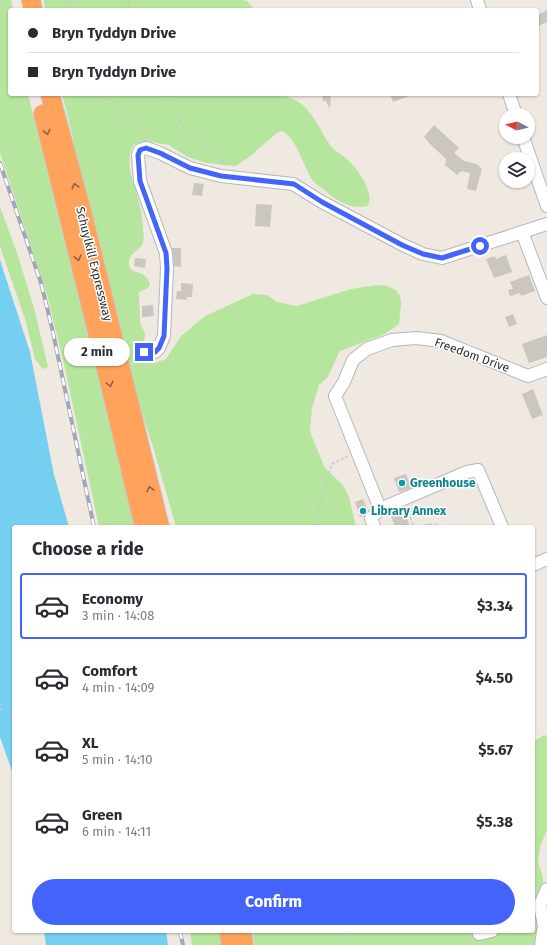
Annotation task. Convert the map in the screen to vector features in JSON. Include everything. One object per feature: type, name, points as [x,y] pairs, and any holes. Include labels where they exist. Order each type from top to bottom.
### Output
[{"type":"highway","name":"Schuylkill Expressway","points":[[38,96],[144,525]]},
{"type":"highway","name":"Schuylkill Expressway","points":[[51,96],[82,211],[160,525]]},
{"type":"highway","points":[[228,933],[230,945]]},
{"type":"highway","points":[[242,933],[244,945]]},
{"type":"street","points":[[510,96],[514,108]]},
{"type":"street","points":[[525,144],[547,206]]},
{"type":"street","points":[[144,352],[155,352],[159,348],[164,336],[167,268],[166,253],[140,181],[138,155],[140,150],[146,148],[160,153],[190,168],[221,176],[294,184],[322,202],[402,245],[423,254],[442,258],[547,224]]},
{"type":"street","points":[[522,232],[547,298]]},
{"type":"street","name":"Freedom Drive","points":[[357,451],[335,396],[344,382],[353,360],[367,349],[392,340],[416,338],[441,342],[528,376],[547,369]]},
{"type":"street","points":[[357,451],[380,509]]},
{"type":"street","points":[[373,525],[370,518],[380,509],[467,472],[478,470],[501,525]]},
{"type":"street","points":[[535,564],[547,559]]},
{"type":"street","points":[[535,564],[547,567]]},
{"type":"street","points":[[541,945],[544,926],[537,910],[547,889]]},
{"type":"street","points":[[479,934],[483,933]]},
{"type":"path","points":[[108,96],[128,119],[150,139]]},
{"type":"path","points":[[166,96],[189,138],[212,149],[227,166]]},
{"type":"path","points":[[316,525],[321,499],[332,464],[357,451]]},
{"type":"path","points":[[403,500],[413,525]]},
{"type":"path","points":[[425,525],[438,525]]},
{"type":"path","points":[[0,703],[2,713]]},
{"type":"path","points":[[337,933],[341,945]]},
{"type":"green space","points":[[0,0],[11,0],[13,8],[8,8],[8,96],[28,96],[135,525],[99,525],[64,364],[47,295],[0,153]]},
{"type":"green space","points":[[44,0],[243,0],[248,2],[253,8],[45,8]]},
{"type":"green space","points":[[62,96],[286,96],[302,104],[308,110],[330,145],[349,161],[358,172],[368,190],[369,202],[367,206],[360,207],[343,203],[315,183],[310,177],[300,154],[291,139],[283,131],[277,133],[253,154],[236,166],[206,163],[188,157],[169,145],[144,141],[134,144],[130,152],[129,159],[141,212],[144,236],[142,245],[132,255],[129,264],[132,270],[143,275],[150,283],[148,288],[139,292],[140,323],[145,333],[144,343],[140,348],[139,354],[144,360],[155,363],[166,359],[181,336],[205,316],[253,294],[267,295],[277,302],[297,306],[351,289],[376,285],[387,286],[396,290],[400,296],[401,303],[399,324],[383,335],[340,351],[327,378],[319,385],[312,408],[310,432],[325,468],[343,485],[349,497],[356,525],[175,525],[154,450],[130,376],[118,316],[75,158],[73,138]]},
{"type":"green space","points":[[0,207],[17,253],[35,312],[48,367],[45,369],[41,367],[35,359],[26,322],[0,246]]},
{"type":"green space","points":[[544,735],[547,736],[547,830],[540,847],[538,863],[543,877],[543,883],[535,902],[535,741]]},
{"type":"green space","points":[[535,910],[547,945],[255,945],[252,933],[535,933]]},
{"type":"green space","points":[[190,933],[219,933],[221,945],[192,945]]},
{"type":"water","points":[[0,260],[30,352],[54,475],[68,525],[12,525],[12,771],[0,737]]},
{"type":"water","points":[[44,933],[166,933],[168,945],[46,945]]},
{"type":"building","points":[[547,10],[547,22],[539,26],[539,15]]},
{"type":"building","points":[[322,96],[331,96],[330,109],[326,101],[323,101]]},
{"type":"building","points":[[391,96],[409,96],[393,102]]},
{"type":"building","points":[[434,125],[459,148],[454,153],[464,161],[477,164],[482,169],[476,191],[467,189],[470,173],[461,171],[457,175],[445,165],[446,159],[424,137]]},
{"type":"building","points":[[194,183],[204,184],[202,196],[192,195]]},
{"type":"building","points":[[256,204],[272,205],[270,227],[255,226]]},
{"type":"building","points":[[172,248],[181,248],[181,267],[174,266]]},
{"type":"building","points":[[506,255],[512,272],[494,278],[486,259],[495,256],[496,259]]},
{"type":"building","points":[[135,258],[146,259],[145,268],[134,266]]},
{"type":"building","points":[[529,275],[535,291],[521,296],[520,293],[510,296],[508,290],[513,289],[510,282]]},
{"type":"building","points":[[181,283],[193,284],[192,297],[187,297],[187,300],[176,299],[177,291],[181,291]]},
{"type":"building","points":[[153,305],[154,316],[142,317],[142,306]]},
{"type":"building","points":[[513,314],[517,324],[509,327],[505,317]]},
{"type":"building","points":[[547,335],[547,357],[529,363],[522,344]]},
{"type":"building","points":[[533,389],[543,415],[532,419],[522,394]]},
{"type":"building","name":"Greenhouse","points":[[406,474],[411,488],[399,492],[394,478]]},
{"type":"building","name":"Library Annex","points":[[363,499],[368,511],[364,516],[360,517],[355,502]]},
{"type":"building","points":[[403,508],[409,525],[394,525],[390,513]]},
{"type":"railway","points":[[0,163],[41,283],[94,525]]},
{"type":"railway","points":[[180,933],[183,945]]},
{"type":"place","name":"Greenhouse","points":[[402,483]]},
{"type":"place","name":"Library Annex","points":[[363,511]]},
{"type":"route","points":[[144,352],[155,352],[159,348],[164,336],[167,268],[166,253],[140,181],[138,155],[140,150],[146,148],[160,153],[190,168],[221,176],[294,184],[322,202],[402,245],[423,254],[442,258],[480,246]]}]
